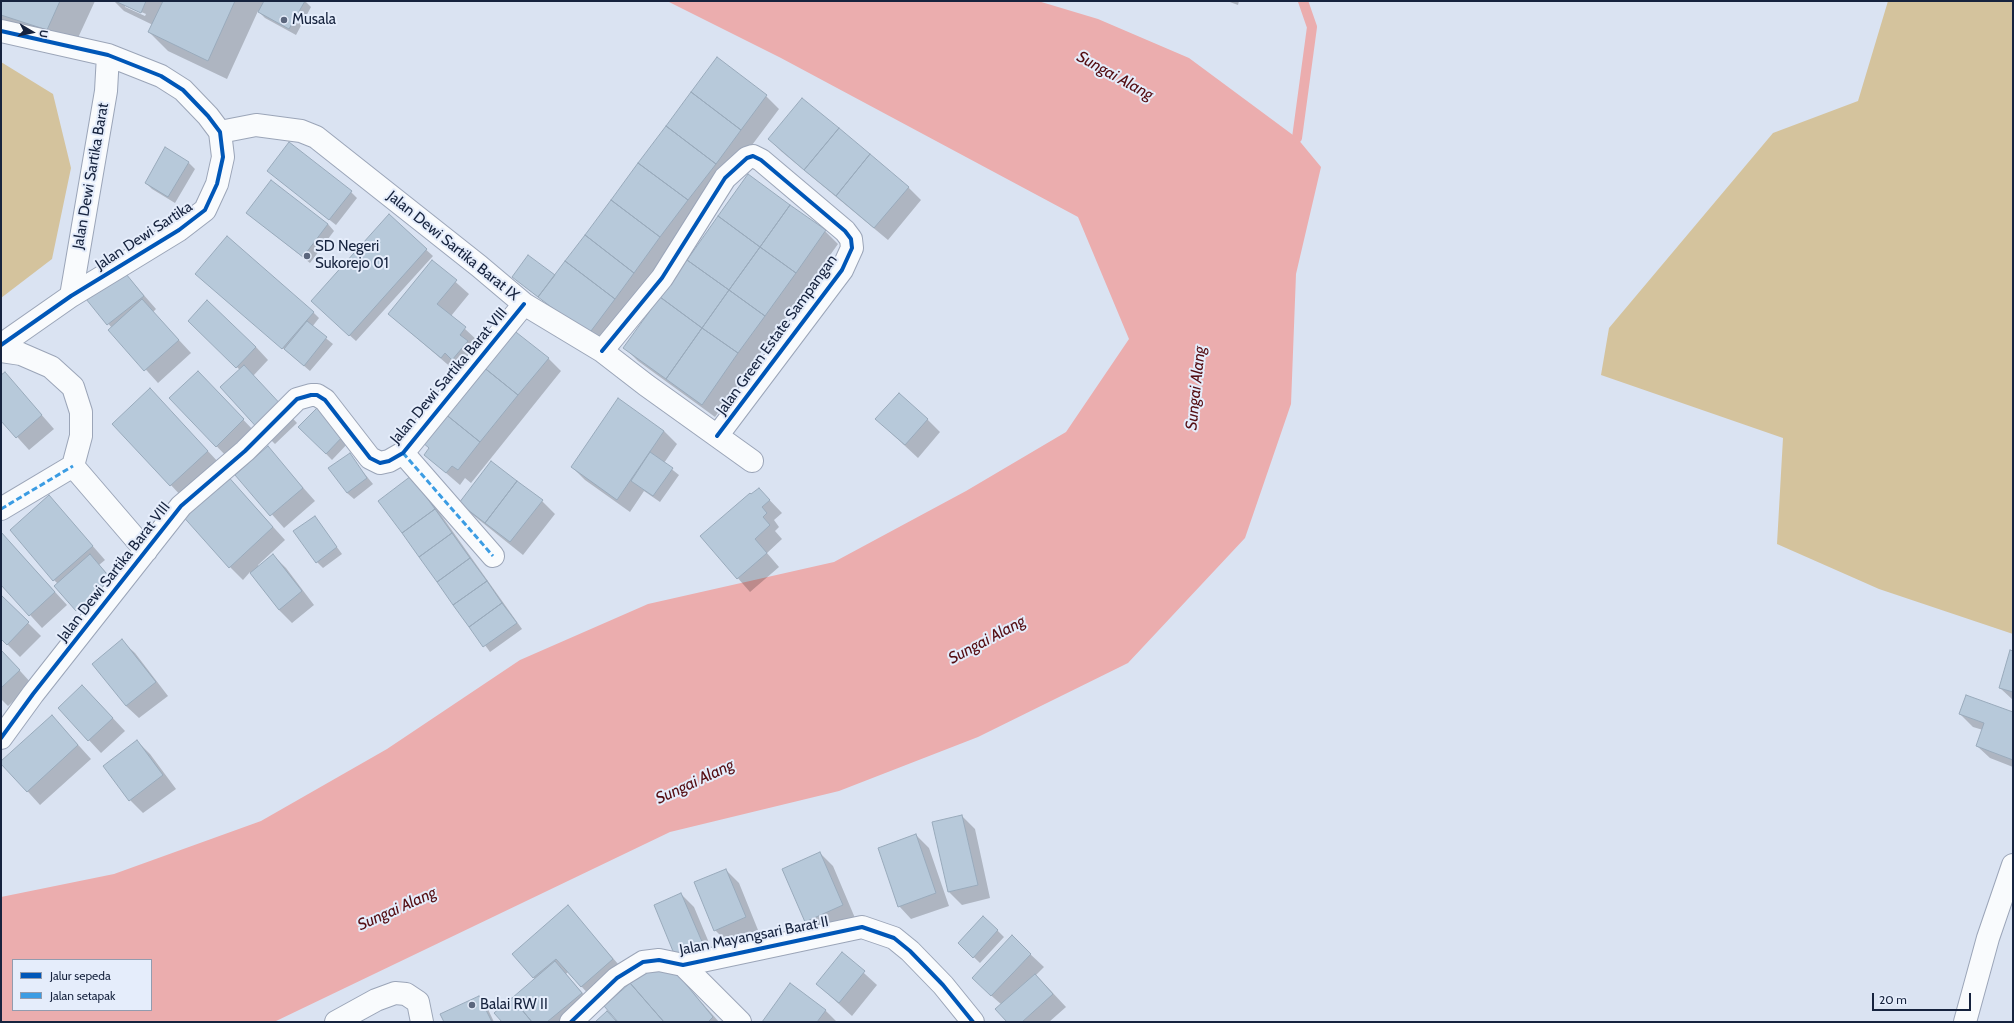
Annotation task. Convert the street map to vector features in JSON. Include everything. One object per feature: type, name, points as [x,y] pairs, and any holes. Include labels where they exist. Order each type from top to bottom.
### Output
[{"type":"street","points":[[1,31],[108,55],[161,76],[183,90],[208,116],[220,132]]},
{"type":"street","name":"Jalan Dewi Sartika Barat","points":[[71,296],[106,91],[108,55]]},
{"type":"street","name":"Jalan Dewi Sartika Barat IX","points":[[220,132],[256,125],[301,131],[316,138],[479,266],[524,304],[602,351],[752,461]]},
{"type":"street","name":"Jalan Dewi Sartika","points":[[1,345],[71,296],[179,230],[205,210],[217,184],[223,157],[220,132]]},
{"type":"street","name":"Jalan Green Estate Sampangan","points":[[602,351],[662,278],[725,178],[747,158],[753,156],[761,160],[845,231],[850,239],[852,248],[842,270],[717,436]]},
{"type":"street","name":"Jalan Dewi Sartika Barat VIII","points":[[1,738],[33,694],[181,506],[245,450],[297,399],[304,396],[317,395],[325,400],[370,458],[380,462],[389,461],[403,453],[524,304]]},
{"type":"street","points":[[1,351],[21,354],[51,367],[73,387],[81,412],[81,436],[73,466],[1,509]]},
{"type":"street","points":[[403,453],[493,556]]},
{"type":"street","name":"Jalan Dewi Sartika Barat VIII","points":[[73,466],[146,551]]},
{"type":"street","points":[[1965,1022],[1988,938],[2013,865]]},
{"type":"street","name":"Jalan Mayangsari Barat II","points":[[571,1022],[617,978],[643,962],[659,960],[683,965],[862,927],[894,938],[910,950],[943,985],[973,1022]]},
{"type":"street","points":[[683,965],[740,1022]]},
{"type":"street","points":[[336,1022],[376,1000],[395,994],[406,994],[418,1002],[422,1022]]},
{"type":"shaded area","points":[[1888,1],[2013,1],[2013,634],[1879,589],[1777,544],[1783,438],[1601,375],[1609,328],[1773,133],[1858,101]]},
{"type":"shaded area","points":[[1,62],[53,94],[71,168],[52,259],[1,298]]},
{"type":"water","name":"Sungai Alang","points":[[667,1],[1038,1],[1098,19],[1189,58],[1297,138],[1321,167],[1296,274],[1291,404],[1245,538],[1128,663],[978,737],[839,791],[670,832],[274,1022],[1,1022],[1,897],[114,874],[261,821],[387,749],[520,660],[648,604],[834,562],[966,491],[1066,432],[1129,339],[1078,217],[781,58]]},
{"type":"building","points":[[1,1],[60,1],[47,30],[1,15]]},
{"type":"building","points":[[115,1],[146,1],[141,13]]},
{"type":"building","points":[[163,1],[235,1],[208,61],[148,32]]},
{"type":"building","name":"Musala","points":[[264,1],[305,1],[289,29],[258,12]]},
{"type":"building","points":[[717,57],[767,95],[741,130],[691,92]]},
{"type":"building","points":[[691,92],[741,130],[716,164],[666,126]]},
{"type":"building","points":[[802,98],[839,128],[804,170],[768,139]]},
{"type":"building","points":[[666,126],[716,164],[688,200],[638,163]]},
{"type":"building","points":[[839,128],[870,154],[836,196],[804,170]]},
{"type":"building","points":[[289,142],[352,191],[329,220],[267,171]]},
{"type":"building","points":[[165,147],[189,162],[168,197],[145,183]]},
{"type":"building","points":[[870,154],[909,187],[874,228],[836,196]]},
{"type":"building","points":[[638,163],[688,200],[660,237],[611,200]]},
{"type":"building","points":[[748,174],[790,205],[760,247],[718,216]]},
{"type":"building","points":[[271,180],[328,224],[303,257],[246,213]]},
{"type":"building","points":[[611,200],[660,237],[634,273],[585,235]]},
{"type":"building","points":[[790,205],[826,230],[796,273],[760,247]]},
{"type":"building","points":[[389,214],[427,249],[349,336],[311,301]]},
{"type":"building","points":[[718,216],[760,247],[729,290],[687,260]]},
{"type":"building","points":[[585,235],[634,273],[615,299],[565,261]]},
{"type":"building","points":[[227,236],[314,312],[282,349],[195,274]]},
{"type":"building","points":[[760,247],[796,273],[765,316],[729,290]]},
{"type":"building","points":[[528,255],[555,275],[538,297],[512,277]]},
{"type":"building","points":[[432,260],[457,280],[437,304],[466,327],[460,335],[468,341],[452,360],[445,353],[441,358],[388,314]]},
{"type":"building","points":[[687,260],[729,290],[702,328],[660,297]]},
{"type":"building","points":[[565,261],[615,299],[588,335],[538,297]]},
{"type":"building","points":[[122,269],[144,296],[107,325],[86,299]]},
{"type":"building","points":[[729,290],[765,316],[738,353],[702,328]]},
{"type":"building","points":[[660,297],[702,328],[666,379],[623,348]]},
{"type":"building","points":[[142,299],[179,340],[144,371],[108,330]]},
{"type":"building","points":[[207,300],[256,347],[236,368],[188,321]]},
{"type":"building","points":[[307,321],[327,337],[304,366],[284,349]]},
{"type":"building","points":[[702,328],[738,353],[702,405],[666,379]]},
{"type":"building","points":[[512,329],[549,358],[518,395],[482,366]]},
{"type":"building","points":[[244,365],[285,409],[261,432],[220,387]]},
{"type":"building","points":[[482,366],[518,395],[480,442],[444,413]]},
{"type":"building","points":[[198,371],[244,419],[216,447],[169,398]]},
{"type":"building","points":[[5,372],[42,415],[16,438],[1,421],[1,375]]},
{"type":"building","points":[[150,388],[208,451],[170,486],[112,424]]},
{"type":"building","points":[[899,393],[928,419],[905,445],[875,419]]},
{"type":"building","points":[[618,398],[664,431],[617,500],[571,467]]},
{"type":"building","points":[[318,407],[345,434],[326,454],[298,427]]},
{"type":"building","points":[[444,413],[480,442],[458,470],[452,466],[446,473],[424,455],[429,448],[422,442]]},
{"type":"building","points":[[268,446],[303,488],[270,516],[235,475]]},
{"type":"building","points":[[650,452],[673,468],[653,496],[631,481]]},
{"type":"building","points":[[350,453],[367,478],[347,493],[328,468]]},
{"type":"building","points":[[491,461],[517,481],[485,523],[459,503]]},
{"type":"building","points":[[225,473],[273,527],[229,568],[180,513]]},
{"type":"building","points":[[411,476],[435,509],[402,533],[378,501]]},
{"type":"building","points":[[517,481],[543,500],[510,542],[485,523]]},
{"type":"building","points":[[759,488],[770,500],[762,507],[767,513],[763,517],[770,525],[755,539],[767,553],[737,579],[700,536],[750,493],[751,494]]},
{"type":"building","points":[[49,495],[93,546],[53,581],[10,530]]},
{"type":"building","points":[[435,509],[452,533],[419,557],[402,533]]},
{"type":"building","points":[[315,516],[337,547],[316,563],[293,531]]},
{"type":"building","points":[[1,532],[55,592],[29,616],[1,585]]},
{"type":"building","points":[[452,533],[470,558],[437,582],[419,557]]},
{"type":"building","points":[[90,554],[112,580],[76,611],[54,586]]},
{"type":"building","points":[[273,554],[302,591],[279,610],[250,573]]},
{"type":"building","points":[[470,558],[487,581],[453,605],[437,582]]},
{"type":"building","points":[[487,581],[502,603],[469,627],[453,605]]},
{"type":"building","points":[[1,595],[29,622],[7,645],[1,639]]},
{"type":"building","points":[[502,603],[517,623],[483,647],[469,627]]},
{"type":"building","points":[[122,639],[156,682],[126,706],[92,664]]},
{"type":"building","points":[[1,650],[20,670],[1,688]]},
{"type":"building","points":[[2010,650],[2013,651],[2013,692],[1999,688]]},
{"type":"building","points":[[82,685],[113,718],[88,741],[58,708]]},
{"type":"building","points":[[1966,695],[2013,712],[2013,760],[1976,746],[1984,723],[1959,714]]},
{"type":"building","points":[[52,715],[78,745],[27,792],[1,764],[1,761]]},
{"type":"building","points":[[137,740],[163,775],[129,801],[103,766]]},
{"type":"building","points":[[962,815],[978,885],[948,892],[932,822]]},
{"type":"building","points":[[916,834],[936,893],[898,907],[878,848]]},
{"type":"building","points":[[820,852],[843,905],[805,922],[782,869]]},
{"type":"building","points":[[726,869],[746,917],[714,931],[694,882]]},
{"type":"building","points":[[681,893],[703,944],[675,956],[654,905]]},
{"type":"building","points":[[568,905],[613,959],[581,987],[556,959],[533,978],[512,954]]},
{"type":"building","points":[[983,916],[998,930],[973,958],[958,943]]},
{"type":"building","points":[[1012,935],[1031,954],[991,996],[972,978]]},
{"type":"building","points":[[842,952],[865,971],[839,1003],[816,984]]},
{"type":"building","points":[[555,961],[582,993],[547,1022],[532,1022],[512,998]]},
{"type":"building","points":[[675,971],[713,1017],[708,1022],[664,1022],[630,983],[644,972]]},
{"type":"building","points":[[1035,974],[1053,994],[1022,1022],[1007,1022],[995,1009]]},
{"type":"building","points":[[630,983],[664,1022],[618,1022],[604,1006]]},
{"type":"building","points":[[790,983],[826,1010],[817,1022],[762,1022]]},
{"type":"building","name":"Balai RW II","points":[[479,996],[492,1022],[444,1022],[440,1014]]},
{"type":"building","points":[[512,998],[532,1022],[502,1022],[494,1013]]},
{"type":"building","points":[[607,1011],[617,1022],[595,1022]]},
{"type":"waterway","points":[[1297,138],[1312,27],[1303,1]]},
{"type":"marked path","points":[[403,453],[493,556]]},
{"type":"marked path","points":[[1,509],[73,466]]},
{"type":"cycle path","points":[[1,31],[108,55],[161,76],[183,90],[208,116],[220,132],[223,157],[217,184],[205,210],[179,230],[71,296],[1,345]]},
{"type":"cycle path","points":[[602,351],[662,278],[725,178],[747,158],[753,156],[761,160],[845,231],[851,239],[852,248],[842,270],[717,436]]},
{"type":"cycle path","points":[[1,738],[33,694],[181,506],[245,451],[297,399],[317,395],[325,400],[370,458],[380,463],[389,461],[403,453],[524,304]]},
{"type":"cycle path","points":[[571,1022],[617,978],[643,962],[659,960],[683,965],[862,927],[894,938],[910,951],[943,985],[973,1022]]},
{"type":"place","name":"Musala","points":[[284,20]]},
{"type":"place","name":"SD Negeri Sukorejo 01","points":[[307,256]]},
{"type":"place","name":"Balai RW II","points":[[472,1005]]}]
